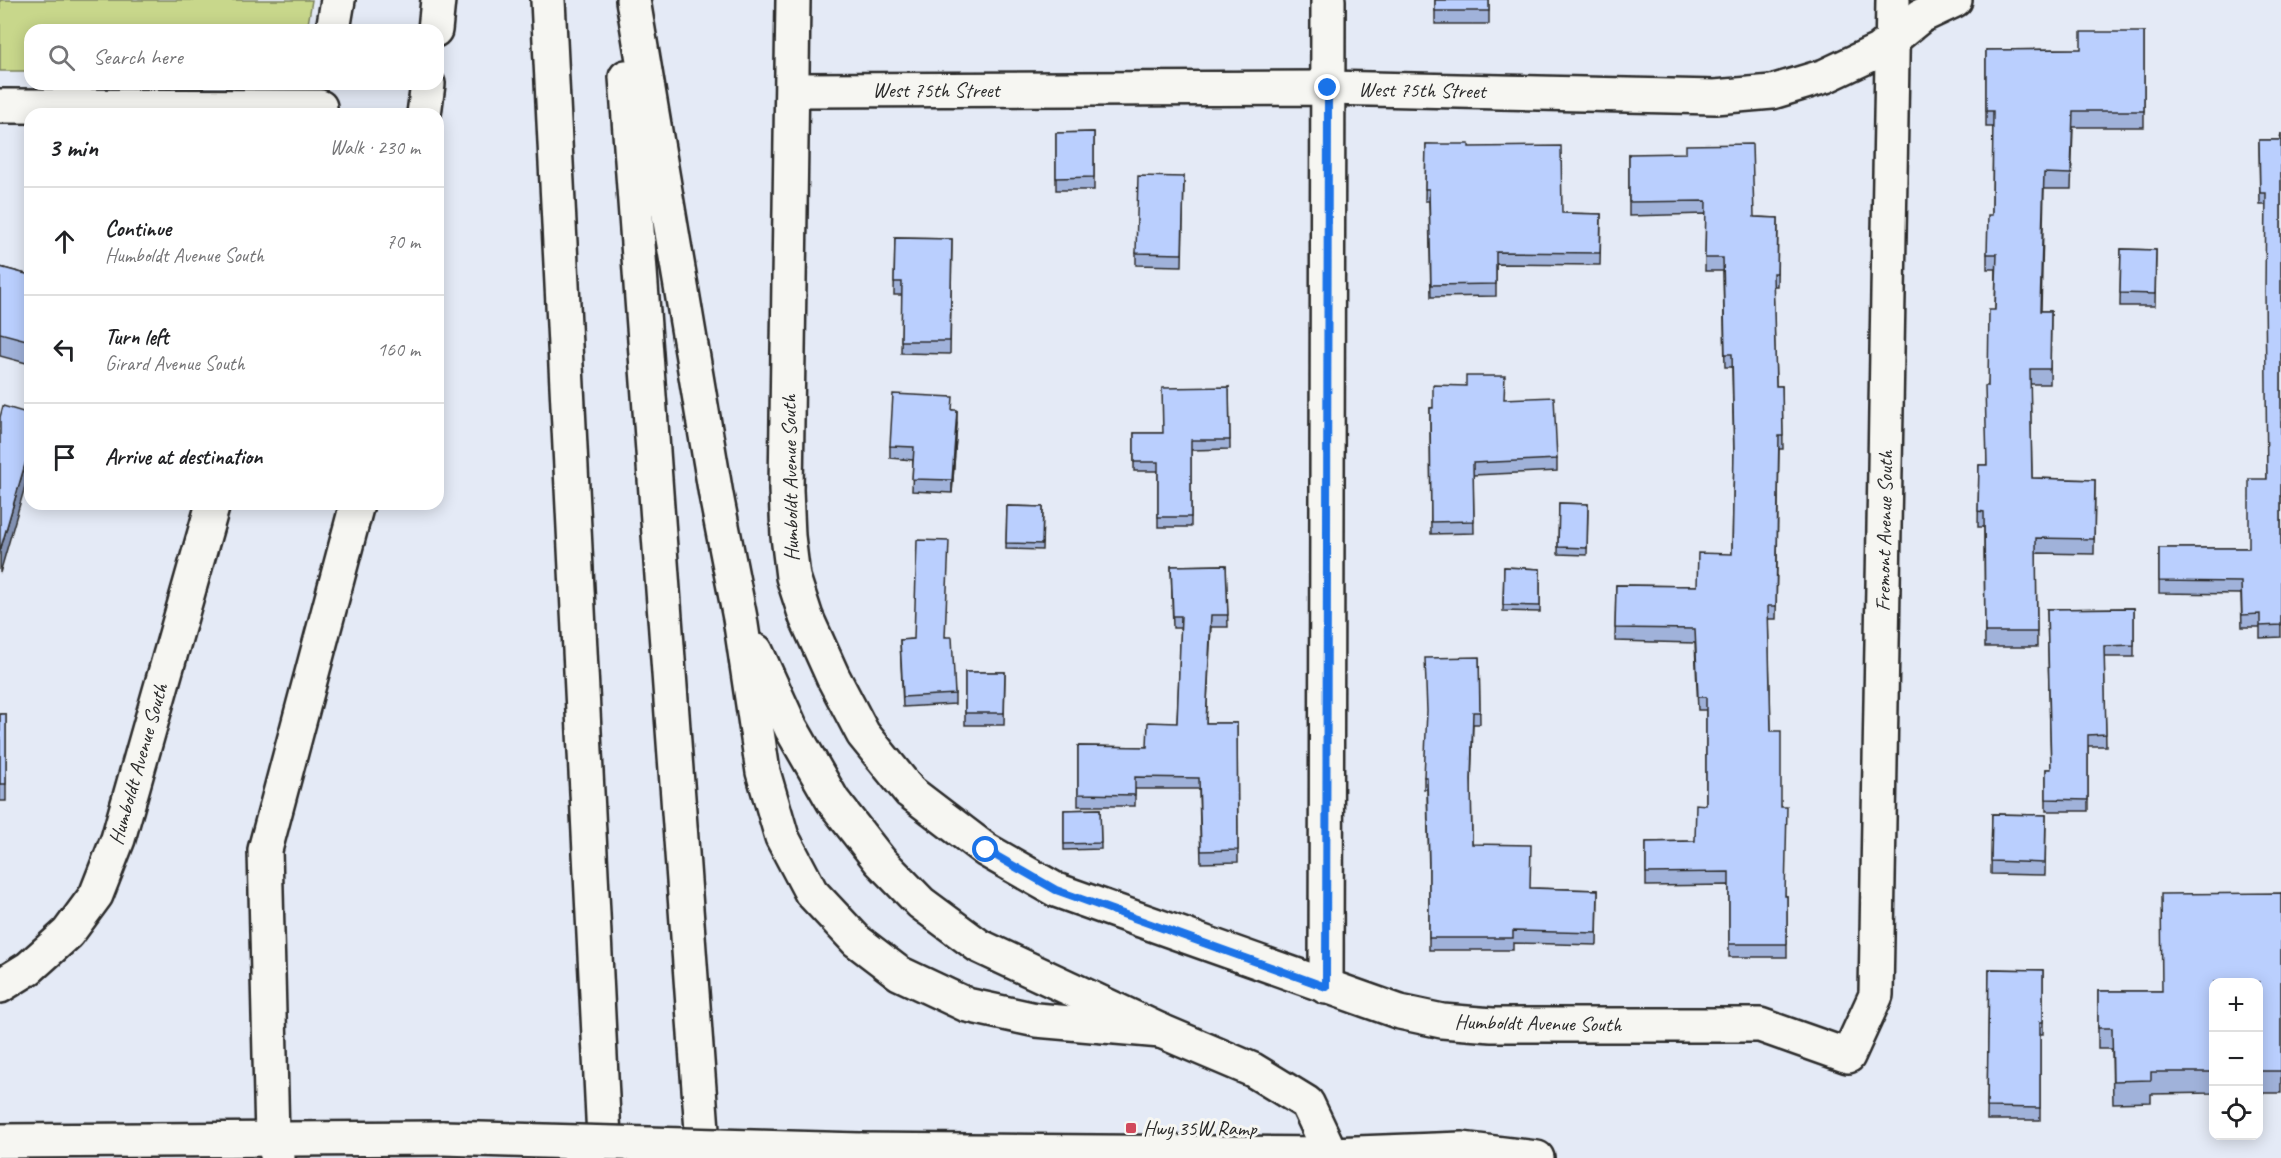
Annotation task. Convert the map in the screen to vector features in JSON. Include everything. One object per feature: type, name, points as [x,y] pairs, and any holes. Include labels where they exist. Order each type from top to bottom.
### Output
[{"type":"main road","points":[[334,24],[338,0]]},
{"type":"main road","points":[[436,24],[438,0]]},
{"type":"main road","points":[[548,0],[605,1158]]},
{"type":"main road","points":[[621,0],[704,1158]]},
{"type":"main road","points":[[633,0],[714,483],[740,618],[763,772],[782,837],[811,892],[857,941],[899,973],[967,1005],[1036,1020],[1161,1031]]},
{"type":"main road","name":"Humboldt Avenue South","points":[[793,0],[786,490],[793,577],[806,617],[833,678],[863,734],[910,792],[986,850],[1056,890],[1400,1012],[1442,1021],[1519,1026],[1760,1025],[1848,1056]]},
{"type":"main road","points":[[1326,987],[1328,0]]},
{"type":"main road","name":"Fremont Avenue South","points":[[1848,1056],[1876,995],[1893,0]]},
{"type":"main road","name":"West 75th Street","points":[[793,90],[1328,88],[1715,97],[1772,92],[1825,76],[1878,51],[1921,16],[1954,0]]},
{"type":"main road","points":[[425,108],[427,90]]},
{"type":"main road","points":[[0,106],[320,102]]},
{"type":"main road","name":"Humboldt Avenue South","points":[[0,986],[29,968],[68,933],[96,895],[118,839],[211,510]]},
{"type":"main road","points":[[275,1148],[265,850],[355,510]]},
{"type":"main road","points":[[740,618],[791,728],[833,801],[880,861],[921,903],[979,946],[1161,1031],[1253,1070],[1307,1103],[1331,1156]]},
{"type":"main road","points":[[0,1141],[275,1148],[443,1138],[860,1150],[1331,1156],[1462,1149],[1537,1158]]},
{"type":"green space","points":[[0,0],[312,0],[308,24],[24,24],[24,71],[0,71]]},
{"type":"building","points":[[1435,0],[1489,0],[1489,11],[1435,11]]},
{"type":"building","points":[[2081,32],[2144,32],[2144,111],[2073,111],[2071,174],[2044,173],[2040,311],[2051,311],[2050,369],[2030,369],[2032,478],[2095,480],[2094,539],[2036,538],[2037,632],[1985,632],[1984,512],[1978,511],[1979,465],[1987,465],[1985,386],[1988,386],[1989,310],[1995,310],[1997,254],[1987,254],[1988,215],[1992,215],[1993,111],[1986,111],[1986,50],[2081,49]]},
{"type":"building","points":[[1094,132],[1094,177],[1056,178],[1056,133]]},
{"type":"building","points":[[2281,133],[2281,625],[2260,626],[2260,614],[2242,615],[2241,582],[2159,581],[2159,548],[2249,548],[2249,479],[2267,479],[2266,193],[2260,193],[2259,140],[2280,140]]},
{"type":"building","points":[[1426,144],[1469,144],[1469,147],[1561,146],[1562,213],[1601,214],[1600,253],[1496,252],[1496,284],[1431,285],[1429,189],[1425,189]]},
{"type":"building","points":[[1752,144],[1754,217],[1778,218],[1777,273],[1773,273],[1776,386],[1782,386],[1783,436],[1779,436],[1776,606],[1768,606],[1771,731],[1781,731],[1781,807],[1787,807],[1785,896],[1787,896],[1787,944],[1729,944],[1729,872],[1646,873],[1646,842],[1695,841],[1696,804],[1706,805],[1706,697],[1698,697],[1695,629],[1615,628],[1616,585],[1697,586],[1698,553],[1732,554],[1734,450],[1732,354],[1725,354],[1723,258],[1705,258],[1706,201],[1629,202],[1629,154],[1686,153],[1686,145]]},
{"type":"building","points":[[1138,176],[1184,177],[1182,254],[1136,253]]},
{"type":"building","points":[[895,238],[952,239],[950,341],[901,341],[902,282],[894,282]]},
{"type":"building","points":[[2121,249],[2156,250],[2155,294],[2120,293]]},
{"type":"building","points":[[0,267],[24,273],[24,339],[0,333]]},
{"type":"building","points":[[1466,376],[1505,376],[1504,399],[1554,397],[1557,459],[1473,463],[1474,521],[1431,522],[1430,408],[1433,408],[1433,385],[1466,386]]},
{"type":"building","points":[[1229,387],[1230,440],[1191,440],[1191,517],[1158,517],[1158,462],[1134,462],[1134,433],[1163,433],[1162,388]]},
{"type":"building","points":[[893,394],[953,397],[952,410],[957,410],[952,480],[912,479],[914,447],[890,446]]},
{"type":"building","points":[[3,406],[24,412],[24,468],[0,551],[0,417]]},
{"type":"building","points":[[1559,503],[1588,504],[1587,548],[1558,547]]},
{"type":"building","points":[[1007,506],[1043,507],[1042,544],[1006,543]]},
{"type":"building","points":[[917,540],[949,541],[945,637],[952,637],[955,694],[903,697],[900,640],[914,639]]},
{"type":"building","points":[[1226,565],[1228,615],[1211,615],[1206,723],[1237,723],[1238,850],[1201,851],[1199,778],[1135,777],[1135,795],[1078,794],[1078,746],[1147,747],[1148,722],[1177,723],[1181,616],[1173,616],[1171,566]]},
{"type":"building","points":[[1504,567],[1540,569],[1540,606],[1503,605]]},
{"type":"building","points":[[2134,608],[2134,645],[2104,646],[2106,734],[2088,735],[2088,800],[2046,799],[2046,769],[2051,769],[2047,609]]},
{"type":"building","points":[[1479,657],[1480,712],[1473,712],[1472,844],[1531,845],[1530,888],[1598,890],[1597,933],[1513,931],[1513,938],[1429,938],[1427,777],[1424,777],[1427,711],[1425,658]]},
{"type":"building","points":[[965,672],[1005,672],[1004,713],[965,713]]},
{"type":"building","points":[[0,714],[6,714],[6,784],[0,784]]},
{"type":"building","points":[[1100,809],[1101,843],[1064,844],[1064,810]]},
{"type":"building","points":[[1992,814],[2046,815],[2045,863],[1991,861]]},
{"type":"building","points":[[2281,893],[2281,1071],[2263,1071],[2263,978],[2209,978],[2209,1072],[2151,1072],[2151,1080],[2113,1081],[2112,1028],[2098,1028],[2098,991],[2162,991],[2161,894]]},
{"type":"building","points":[[1989,969],[2043,970],[2043,1022],[2040,1022],[2040,1108],[1987,1107]]},
{"type":"place","name":"Hwy 35W Ramp","points":[[1131,1128]]},
{"type":"route","points":[[986,850],[1056,890],[1326,987],[1328,88]]}]
